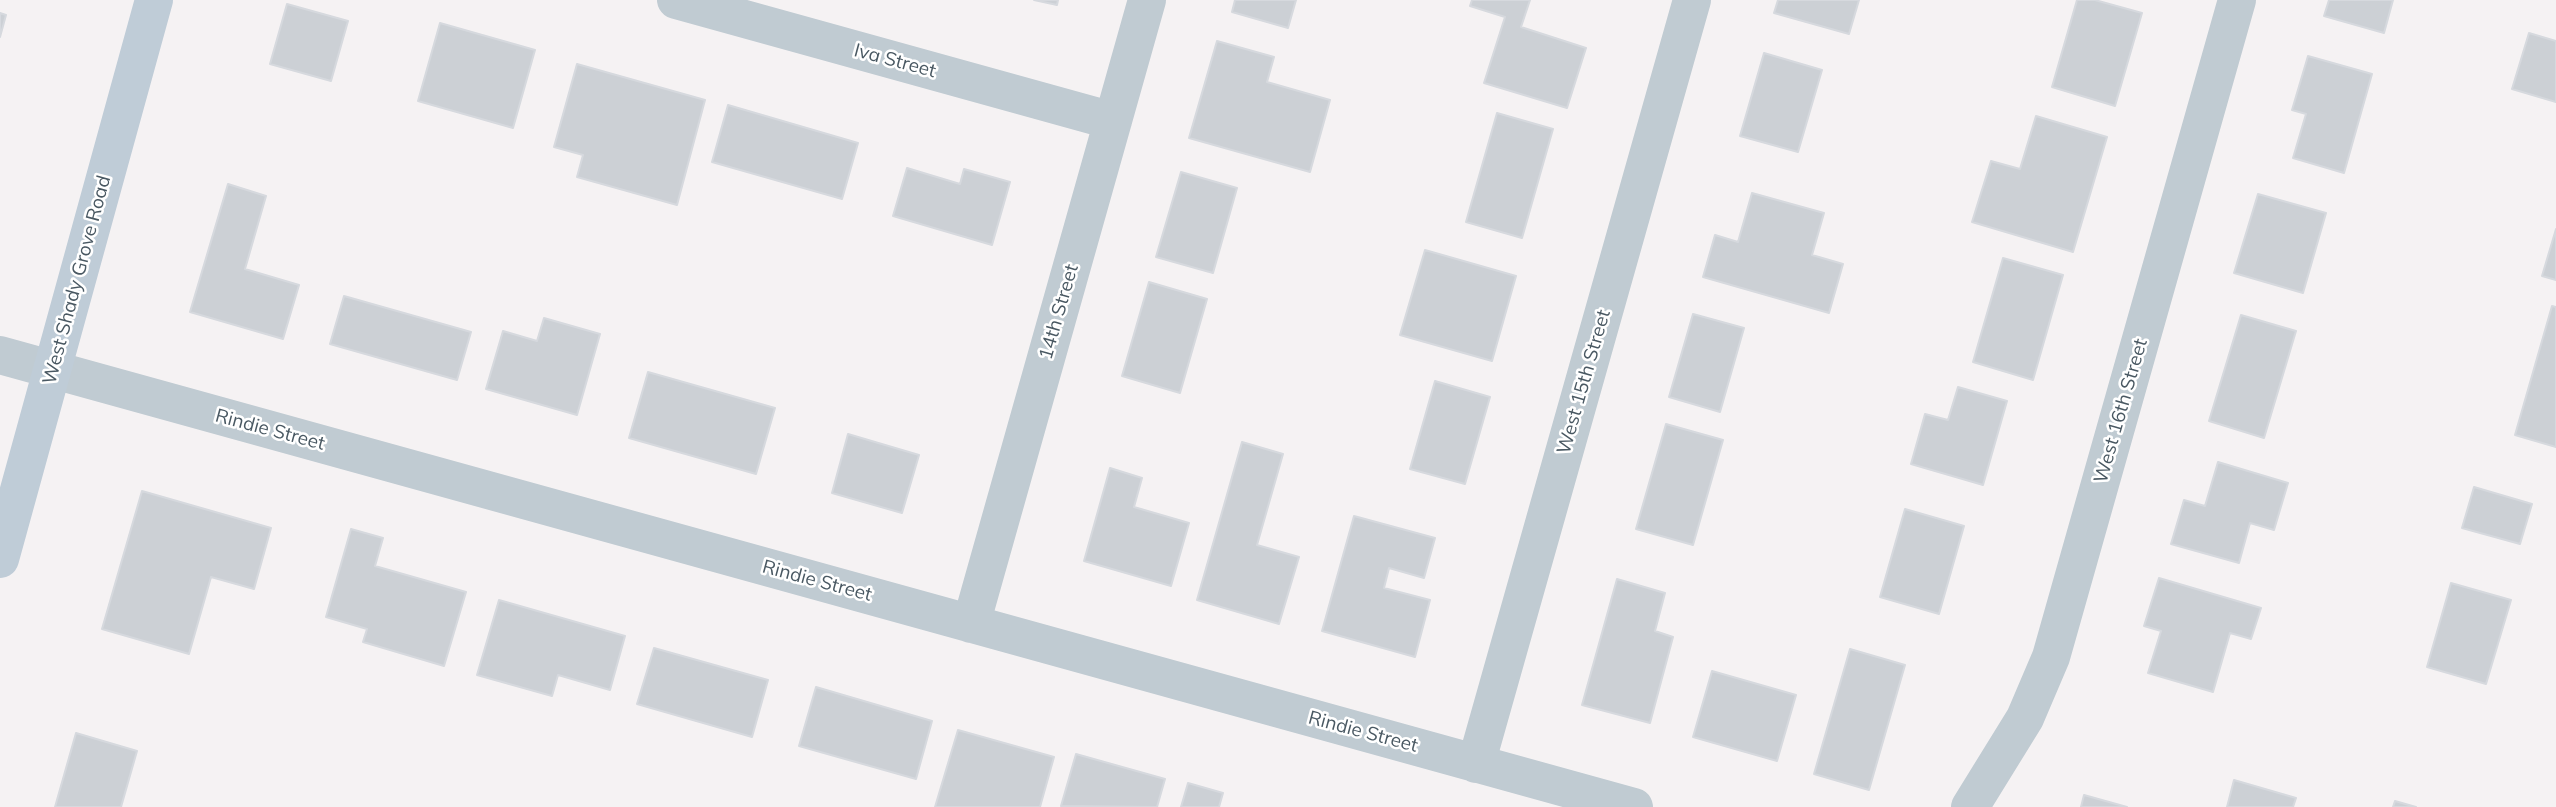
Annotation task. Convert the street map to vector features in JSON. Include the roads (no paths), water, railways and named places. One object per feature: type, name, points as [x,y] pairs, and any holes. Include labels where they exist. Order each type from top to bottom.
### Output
[{"type":"main road","name":"West Shady Grove Road","points":[[0,559],[154,0]]},
{"type":"street","name":"Iva Street","points":[[676,0],[1113,121]]},
{"type":"street","name":"14th Street","points":[[971,624],[1147,0]]},
{"type":"street","name":"West 15th Street","points":[[1476,764],[1692,0]]},
{"type":"street","name":"West 16th Street","points":[[1970,807],[2025,718],[2051,657],[2237,0]]},
{"type":"street","name":"Rindie Street","points":[[0,355],[1634,807]]}]
